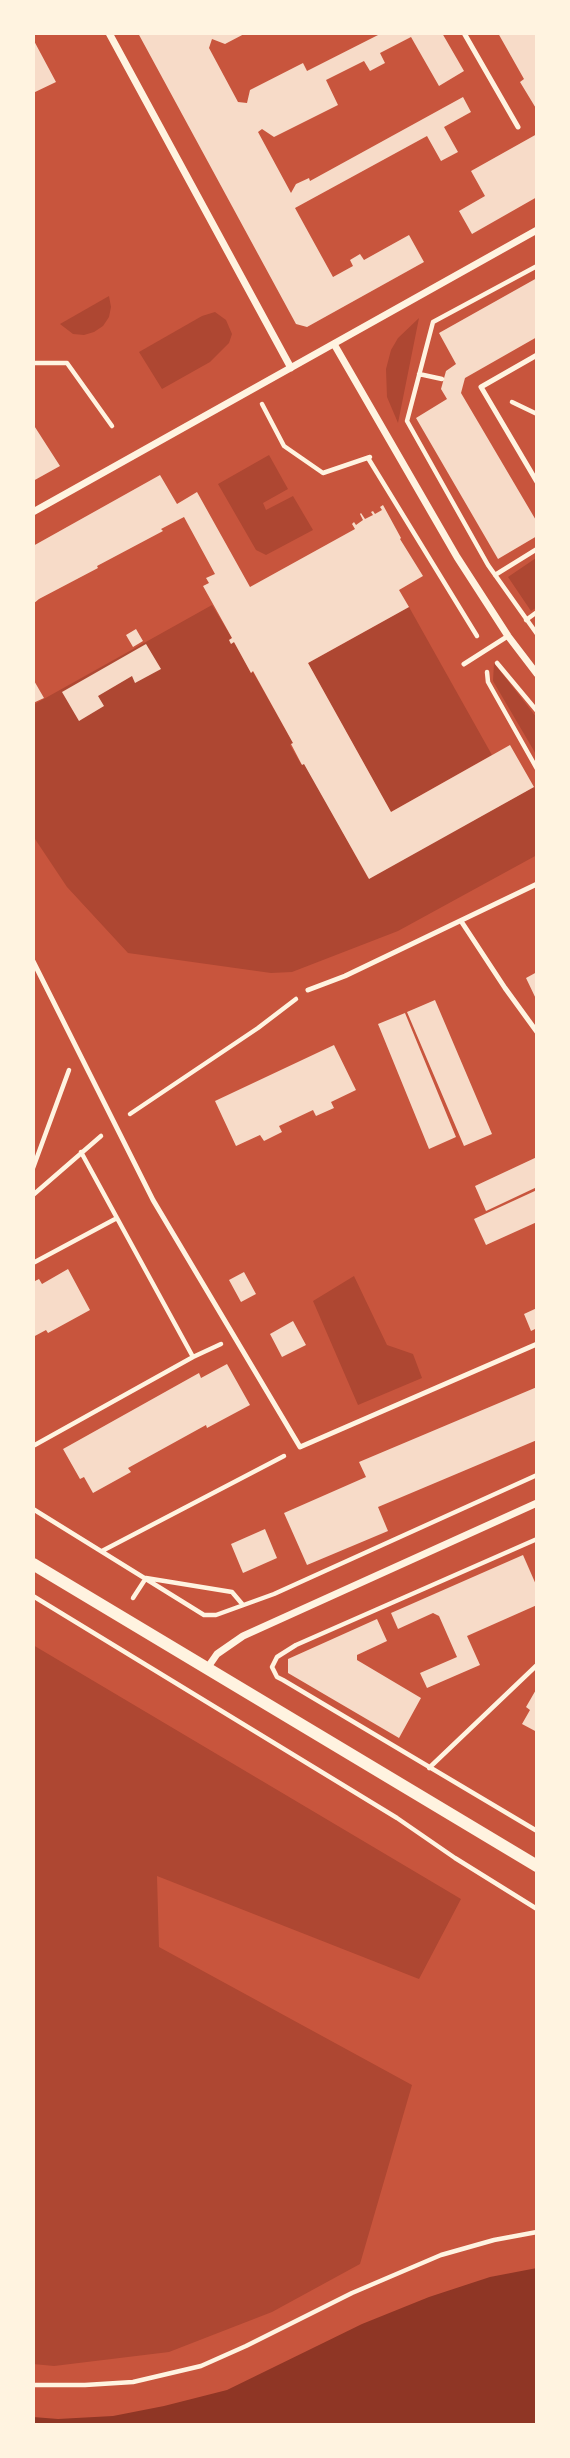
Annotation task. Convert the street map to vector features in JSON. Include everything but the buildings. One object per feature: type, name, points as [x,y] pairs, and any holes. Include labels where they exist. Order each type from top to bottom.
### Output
[{"type":"street","points":[[109,33],[291,368]]},
{"type":"street","points":[[33,512],[537,230]]},
{"type":"street","points":[[334,344],[457,557],[508,636],[537,674]]},
{"type":"street","points":[[208,1667],[217,1654],[243,1636],[537,1503]]},
{"type":"street","points":[[33,1564],[537,1867]]},
{"type":"lane","points":[[464,33],[518,127]]},
{"type":"lane","points":[[537,355],[481,387],[537,482]]},
{"type":"lane","points":[[464,664],[508,636]]},
{"type":"lane","points":[[308,990],[345,976],[537,884]]},
{"type":"lane","points":[[461,921],[505,989],[537,1032]]},
{"type":"lane","points":[[33,961],[153,1200],[300,1447],[537,1345]]},
{"type":"path","points":[[537,266],[433,322],[407,421],[495,575],[537,634]]},
{"type":"path","points":[[33,363],[67,363],[112,426]]},
{"type":"path","points":[[419,374],[442,379]]},
{"type":"path","points":[[262,404],[284,446],[323,473],[368,457],[413,432]]},
{"type":"path","points":[[368,457],[486,650],[537,711]]},
{"type":"path","points":[[495,575],[537,549]]},
{"type":"path","points":[[526,620],[537,612]]},
{"type":"path","points":[[486,650],[488,682],[537,769]]},
{"type":"path","points":[[33,1195],[115,1124],[258,1028],[308,990]]},
{"type":"path","points":[[33,1168],[68,1072],[80,1056]]},
{"type":"path","points":[[81,1152],[193,1357]]},
{"type":"path","points":[[33,1263],[117,1218]]},
{"type":"path","points":[[33,1446],[234,1337]]},
{"type":"path","points":[[102,1551],[300,1447]]},
{"type":"path","points":[[33,1509],[204,1615],[216,1615],[274,1594],[537,1475]]},
{"type":"path","points":[[537,1539],[296,1645],[277,1657],[272,1667],[277,1676],[537,1831]]},
{"type":"path","points":[[146,1577],[232,1592],[243,1605]]},
{"type":"path","points":[[33,1595],[397,1818],[537,1909]]},
{"type":"path","points":[[429,1768],[537,1665]]},
{"type":"path","points":[[33,2385],[133,2382],[201,2366],[352,2292],[441,2255],[494,2240],[537,2232]]},
{"type":"shaded area","points":[[109,296],[109,317],[103,326],[94,332],[73,334],[60,324]]},
{"type":"shaded area","points":[[215,312],[226,320],[232,334],[229,343],[210,362],[162,389],[139,352],[202,316]]},
{"type":"shaded area","points":[[419,318],[398,423],[387,397],[386,369],[391,350],[398,338]]},
{"type":"shaded area","points":[[269,455],[288,489],[263,503],[266,510],[293,496],[313,530],[266,555],[256,550],[218,484]]},
{"type":"shaded area","points":[[536,558],[537,607],[531,611],[508,577]]},
{"type":"shaded area","points":[[212,605],[232,638],[229,640],[231,644],[234,642],[251,673],[253,672],[293,743],[290,745],[301,764],[305,764],[368,878],[534,787],[537,793],[537,855],[398,931],[292,972],[271,973],[128,953],[67,887],[33,836],[33,705]]},
{"type":"shaded area","points":[[409,607],[492,755],[391,812],[308,663]]},
{"type":"shaded area","points":[[494,663],[537,718],[537,756],[493,681]]},
{"type":"shaded area","points":[[354,1276],[387,1345],[413,1354],[422,1378],[358,1405],[313,1301]]},
{"type":"shaded area","points":[[33,1645],[461,1899],[419,1979],[157,1876],[159,1947],[412,2085],[360,2264],[272,2312],[169,2352],[54,2366],[33,2364]]},
{"type":"shaded area","points":[[537,2268],[537,2425],[33,2425],[33,2417],[58,2419],[113,2416],[227,2390],[362,2324],[429,2297],[490,2277]]}]
